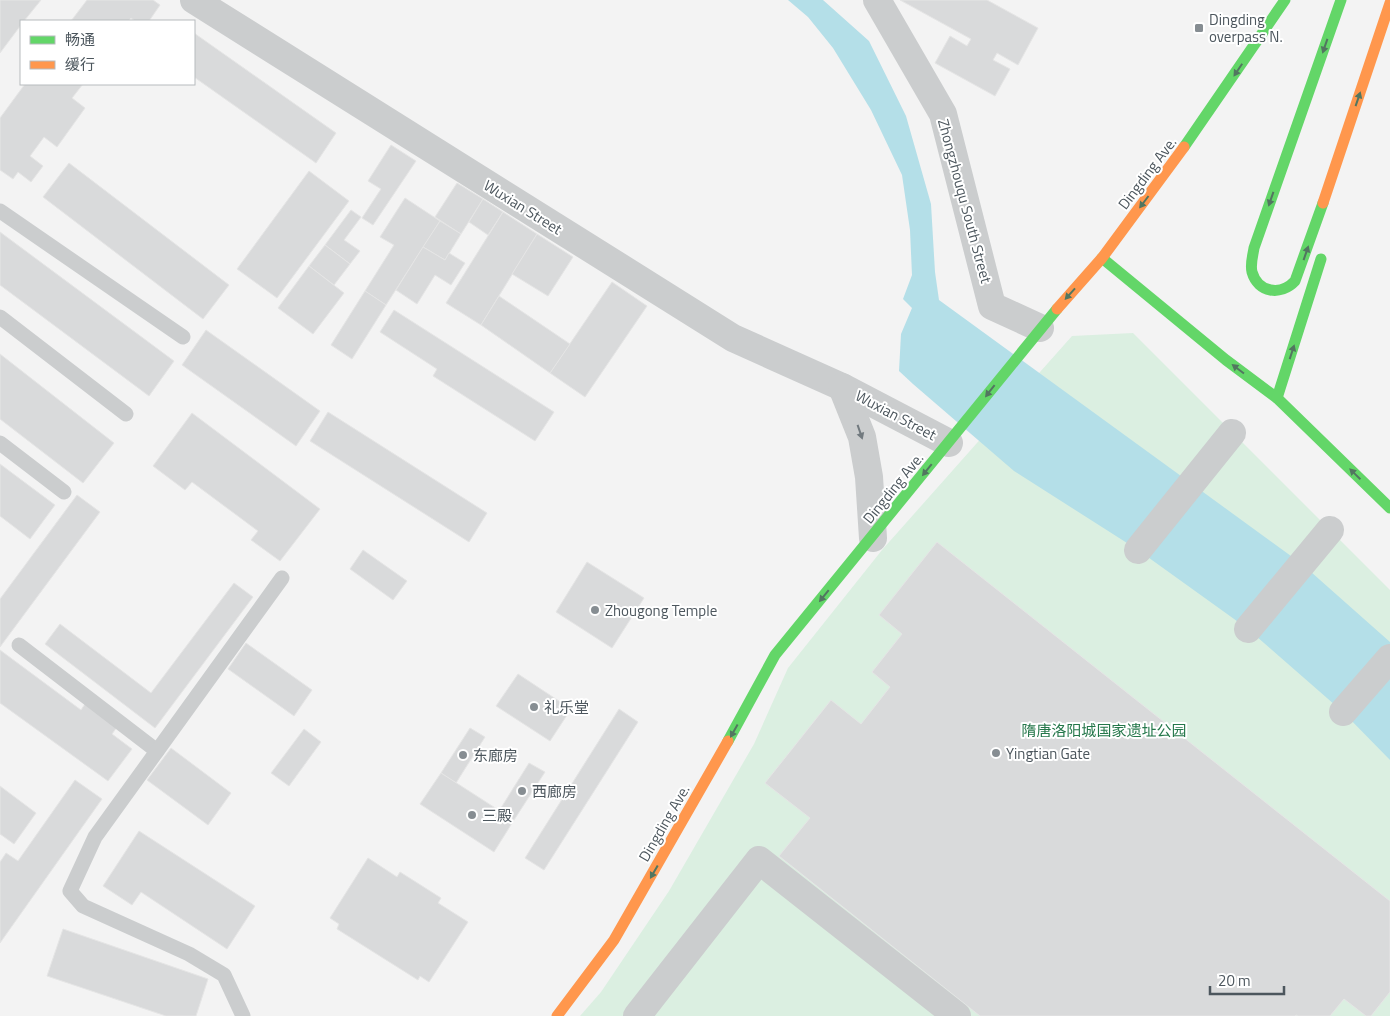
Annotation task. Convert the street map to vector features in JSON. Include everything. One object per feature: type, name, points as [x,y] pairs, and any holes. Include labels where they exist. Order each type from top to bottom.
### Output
[{"type":"main road","name":"Dingding Ave.","points":[[557,1016],[614,940],[776,655],[873,538],[1040,328],[1102,258],[1204,120],[1285,0]]},
{"type":"main road","points":[[1341,0],[1254,248],[1252,270],[1259,284],[1270,292],[1282,292],[1294,284],[1302,265],[1390,3]]},
{"type":"main road","points":[[1277,398],[1325,246]]},
{"type":"main road","points":[[1102,258],[1226,360],[1277,398],[1390,508]]},
{"type":"street","name":"Zhongzhouqu South Street","points":[[877,0],[943,114],[992,306],[1040,328]]},
{"type":"street","name":"Wuxian Street","points":[[203,6],[732,338],[953,438]]},
{"type":"street","name":"Wuxian Street","points":[[842,387],[862,437],[869,477],[873,538]]},
{"type":"street","points":[[1138,550],[1232,433]]},
{"type":"street","points":[[1248,629],[1330,530]]},
{"type":"street","points":[[1343,712],[1390,658]]},
{"type":"street","points":[[637,1016],[759,860],[957,1016]]},
{"type":"lane","points":[[0,211],[183,337]]},
{"type":"lane","points":[[0,317],[126,414]]},
{"type":"lane","points":[[0,443],[64,492]]},
{"type":"lane","points":[[243,1016],[224,975],[189,954],[83,906],[70,892],[95,838],[282,578]]},
{"type":"lane","points":[[18,645],[157,751]]},
{"type":"green space","name":"隋唐洛阳城国家遗址公园","points":[[1133,333],[1390,590],[1390,1016],[580,1016],[601,992],[669,891],[754,744],[788,668],[882,550],[1072,336]]},
{"type":"water","points":[[788,0],[823,0],[869,41],[906,116],[931,204],[935,272],[939,300],[1302,564],[1390,642],[1390,760],[1343,712],[1248,629],[1138,550],[1014,471],[899,371],[901,334],[912,308],[903,299],[912,275],[910,230],[902,175],[871,110],[833,48],[808,17]]},
{"type":"building","points":[[0,0],[41,0],[25,20],[20,20],[20,26],[0,53]]},
{"type":"building","points":[[87,0],[153,0],[160,5],[150,20],[134,20],[131,18],[129,20],[72,20]]},
{"type":"building","points":[[900,0],[987,0],[1038,28],[1018,65],[997,53],[993,60],[1010,69],[995,96],[935,63],[950,36],[967,46],[971,39]]},
{"type":"building","points":[[195,34],[336,133],[316,163],[195,78]]},
{"type":"building","points":[[24,85],[82,85],[72,98],[85,108],[57,147],[44,137],[30,156],[43,166],[31,182],[18,172],[13,179],[0,170],[0,118]]},
{"type":"building","points":[[391,145],[416,161],[373,225],[362,218],[381,189],[368,181]]},
{"type":"building","points":[[69,163],[229,285],[203,319],[43,197]]},
{"type":"building","points":[[309,171],[349,201],[277,298],[237,269]]},
{"type":"building","points":[[457,183],[483,199],[461,234],[435,217]]},
{"type":"building","points":[[405,198],[440,221],[386,305],[365,291],[394,245],[380,237]]},
{"type":"building","points":[[483,199],[503,212],[488,235],[469,222]]},
{"type":"building","points":[[351,210],[361,217],[344,240],[360,251],[350,264],[325,245]]},
{"type":"building","points":[[503,212],[537,234],[481,325],[446,303]]},
{"type":"building","points":[[440,221],[461,234],[445,260],[423,247]]},
{"type":"building","points":[[0,232],[174,361],[149,396],[0,285]]},
{"type":"building","points":[[537,234],[573,257],[548,296],[512,274]]},
{"type":"building","points":[[325,245],[350,264],[334,285],[309,266]]},
{"type":"building","points":[[423,247],[445,260],[449,253],[465,263],[451,285],[435,275],[417,304],[396,290]]},
{"type":"building","points":[[309,266],[344,293],[313,334],[278,308]]},
{"type":"building","points":[[612,282],[647,306],[585,397],[550,373]]},
{"type":"building","points":[[365,291],[386,305],[352,359],[331,345]]},
{"type":"building","points":[[499,296],[570,344],[550,373],[481,325]]},
{"type":"building","points":[[394,310],[554,412],[535,441],[433,376],[437,369],[380,332]]},
{"type":"building","points":[[206,330],[320,411],[296,446],[182,365]]},
{"type":"building","points":[[0,354],[114,443],[83,483],[0,419]]},
{"type":"building","points":[[328,412],[487,513],[469,542],[310,441]]},
{"type":"building","points":[[192,413],[320,509],[280,561],[251,540],[258,531],[192,482],[185,490],[153,466]]},
{"type":"building","points":[[0,464],[55,505],[30,539],[0,516]]},
{"type":"building","points":[[77,495],[100,512],[0,647],[0,599]]},
{"type":"building","name":"Yingtian Gate","points":[[937,542],[1390,901],[1390,992],[1371,1016],[1366,1016],[1344,999],[1330,1016],[980,1016],[779,856],[810,818],[765,783],[831,700],[861,724],[890,687],[872,672],[902,634],[879,615]]},
{"type":"building","points":[[363,550],[407,581],[393,600],[350,569]]},
{"type":"building","points":[[587,562],[644,598],[612,648],[556,612]]},
{"type":"building","points":[[234,583],[253,597],[155,728],[45,644],[60,624],[151,693]]},
{"type":"building","points":[[246,643],[312,690],[294,716],[228,669]]},
{"type":"building","points":[[0,650],[81,710],[85,704],[117,727],[112,734],[132,749],[108,781],[0,703]]},
{"type":"building","name":"礼乐堂","points":[[518,674],[571,709],[550,741],[496,706]]},
{"type":"building","points":[[619,709],[638,722],[544,870],[525,858]]},
{"type":"building","name":"东廊房","points":[[470,728],[485,737],[456,783],[441,773]]},
{"type":"building","points":[[304,729],[321,742],[289,786],[271,773]]},
{"type":"building","points":[[171,748],[231,793],[208,825],[147,780]]},
{"type":"building","name":"西廊房","points":[[529,763],[545,772],[514,820],[499,811]]},
{"type":"building","name":"三殿","points":[[441,773],[514,820],[494,852],[420,804]]},
{"type":"building","points":[[75,780],[102,799],[0,943],[0,862],[6,853],[18,861]]},
{"type":"building","points":[[0,786],[36,813],[14,844],[0,834]]},
{"type":"building","points":[[139,831],[255,906],[227,949],[141,892],[132,905],[103,886]]},
{"type":"building","points":[[368,858],[397,877],[400,872],[441,898],[438,903],[468,922],[429,982],[420,976],[418,980],[337,929],[339,924],[330,918]]},
{"type":"building","points":[[63,929],[208,979],[196,1016],[166,1016],[47,976]]},
{"type":"traffic: fast","points":[[1184,147],[1285,0]]},
{"type":"traffic: fast","points":[[1323,203],[1295,281],[1289,286],[1277,290],[1270,290],[1259,284],[1251,269],[1254,248],[1341,0]]},
{"type":"traffic: fast","points":[[1102,258],[1226,360],[1277,398],[1390,508]]},
{"type":"traffic: fast","points":[[1277,398],[1321,259]]},
{"type":"traffic: fast","points":[[728,741],[775,655],[1057,309]]},
{"type":"traffic: slow","points":[[1323,203],[1390,3]]},
{"type":"traffic: slow","points":[[1057,309],[1102,258],[1184,147]]},
{"type":"traffic: slow","points":[[557,1016],[614,940],[728,741]]},
{"type":"place","name":"Dingding overpass N.","points":[[1199,28]]},
{"type":"place","name":"Zhougong Temple","points":[[595,610]]},
{"type":"place","name":"礼乐堂","points":[[534,707]]},
{"type":"place","name":"Yingtian Gate","points":[[996,753]]},
{"type":"place","name":"东廊房","points":[[463,755]]},
{"type":"place","name":"西廊房","points":[[522,791]]},
{"type":"place","name":"三殿","points":[[472,815]]}]
